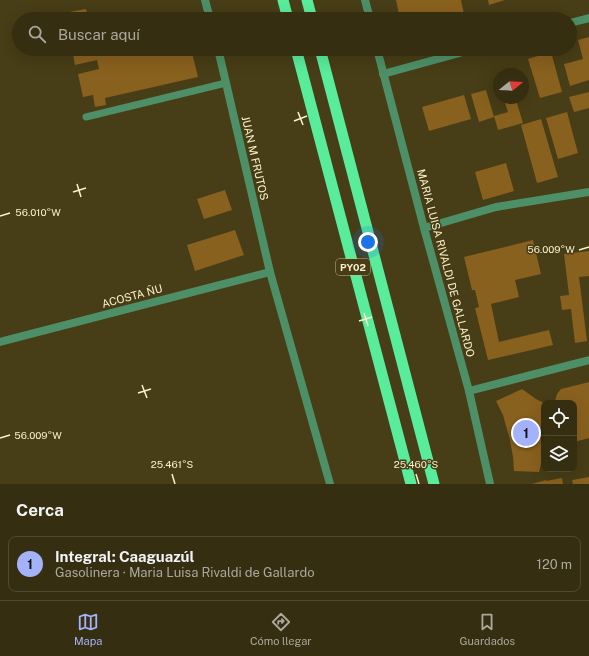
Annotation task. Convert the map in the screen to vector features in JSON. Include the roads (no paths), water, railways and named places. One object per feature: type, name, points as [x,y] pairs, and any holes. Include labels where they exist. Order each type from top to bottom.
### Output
[{"type":"highway","points":[[284,0],[287,12]]},
{"type":"highway","points":[[308,0],[311,12]]},
{"type":"highway","name":"PY02","points":[[298,56],[411,484]]},
{"type":"highway","name":"PY02","points":[[322,56],[434,484]]},
{"type":"street","points":[[205,0],[208,12]]},
{"type":"street","points":[[365,0],[368,12]]},
{"type":"street","points":[[577,21],[589,18]]},
{"type":"street","name":"JUAN M FRUTOS","points":[[220,56],[270,272],[330,484]]},
{"type":"street","name":"MARIA LUISA RIVALDI DE GALLARDO","points":[[379,56],[469,391],[490,484]]},
{"type":"street","points":[[383,74],[449,56]]},
{"type":"street","points":[[424,228],[496,207],[589,192]]},
{"type":"street","name":"ACOSTA ÑU","points":[[0,342],[270,272]]},
{"type":"street","points":[[469,391],[589,360]]},
{"type":"lane","points":[[86,117],[226,82]]},
{"type":"place","name":"Integral: Caaguazúl","points":[[526,433]]}]
